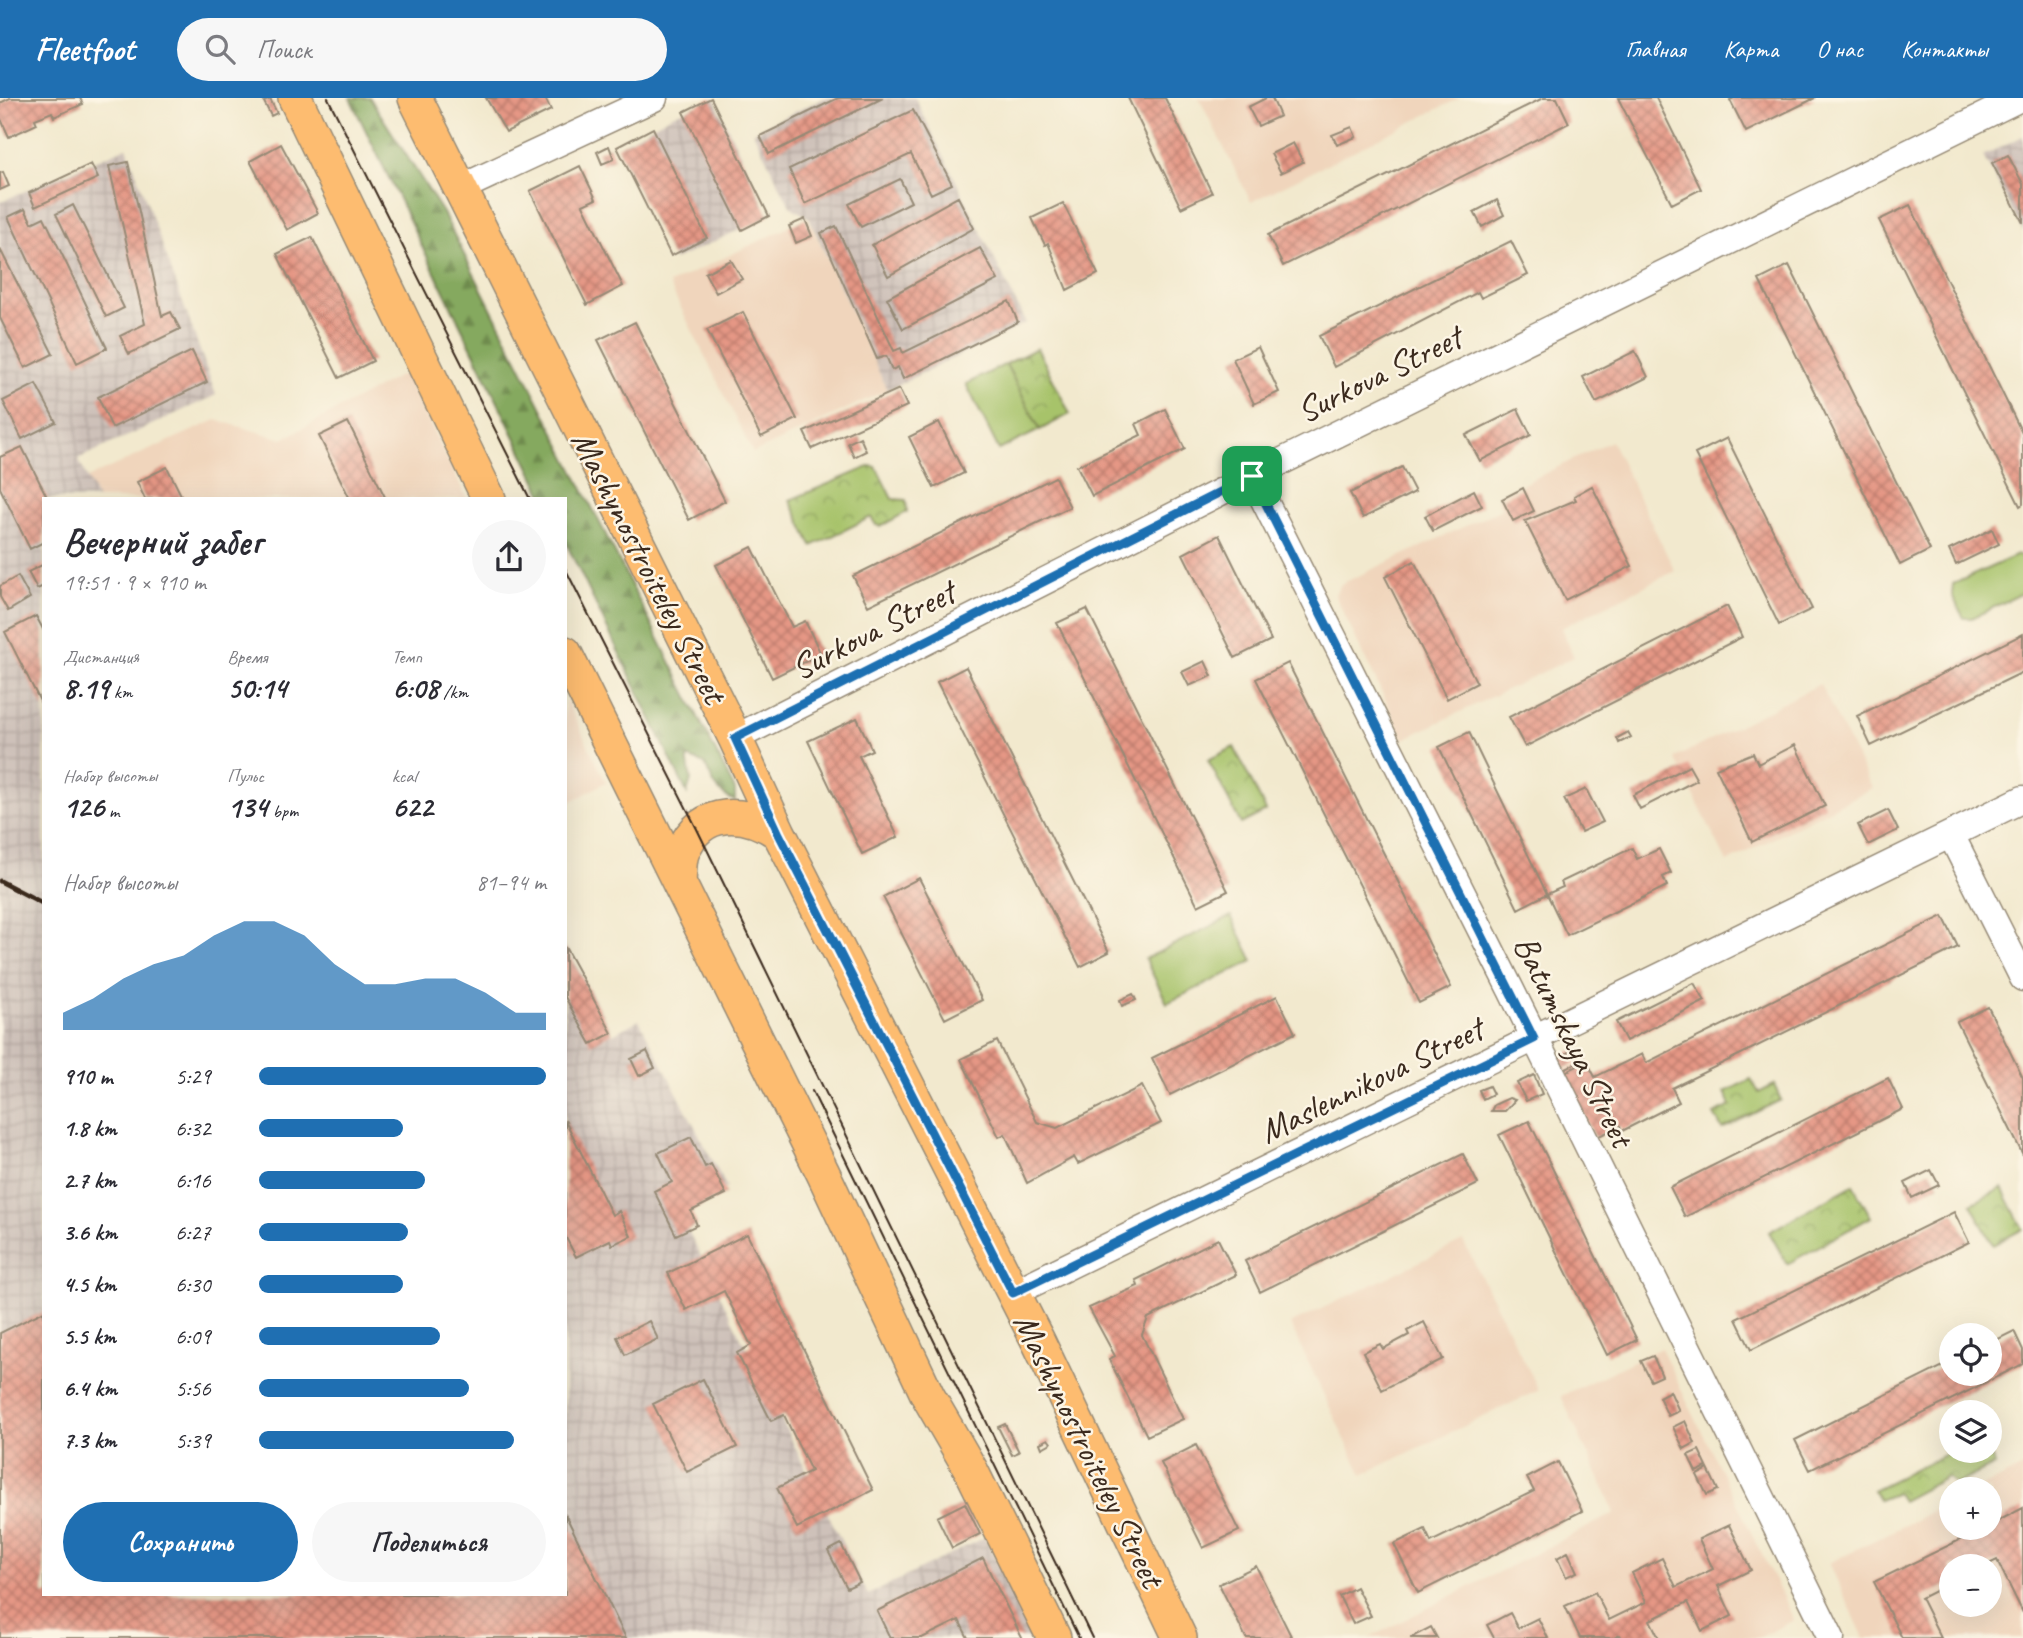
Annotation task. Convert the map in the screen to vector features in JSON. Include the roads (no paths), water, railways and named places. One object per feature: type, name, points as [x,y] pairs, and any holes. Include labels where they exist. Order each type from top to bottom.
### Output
[{"type":"main road","points":[[295,98],[488,497]]},
{"type":"main road","name":"Mashynostroiteley Street","points":[[415,98],[735,738],[779,834],[1013,1293],[1172,1631]]},
{"type":"main road","points":[[567,657],[680,883],[928,1396],[971,1470],[1055,1638]]},
{"type":"main road","points":[[680,883],[682,853],[697,829],[710,821],[725,815],[744,816],[762,822],[779,834]]},
{"type":"street","points":[[461,188],[654,98]]},
{"type":"street","name":"Surkova Street","points":[[735,738],[1252,476],[2020,98]]},
{"type":"street","name":"Batumskaya Street","points":[[1252,476],[1831,1638]]},
{"type":"street","name":"Maslennikova Street","points":[[1013,1293],[2023,799]]},
{"type":"street","points":[[1951,835],[2023,978]]},
{"type":"tram line","points":[[328,98],[529,497]]},
{"type":"tram line","points":[[567,572],[697,829],[1092,1638]]},
{"type":"tram line","points":[[812,1091],[1079,1638]]},
{"type":"railway","points":[[0,881],[42,903]]}]
